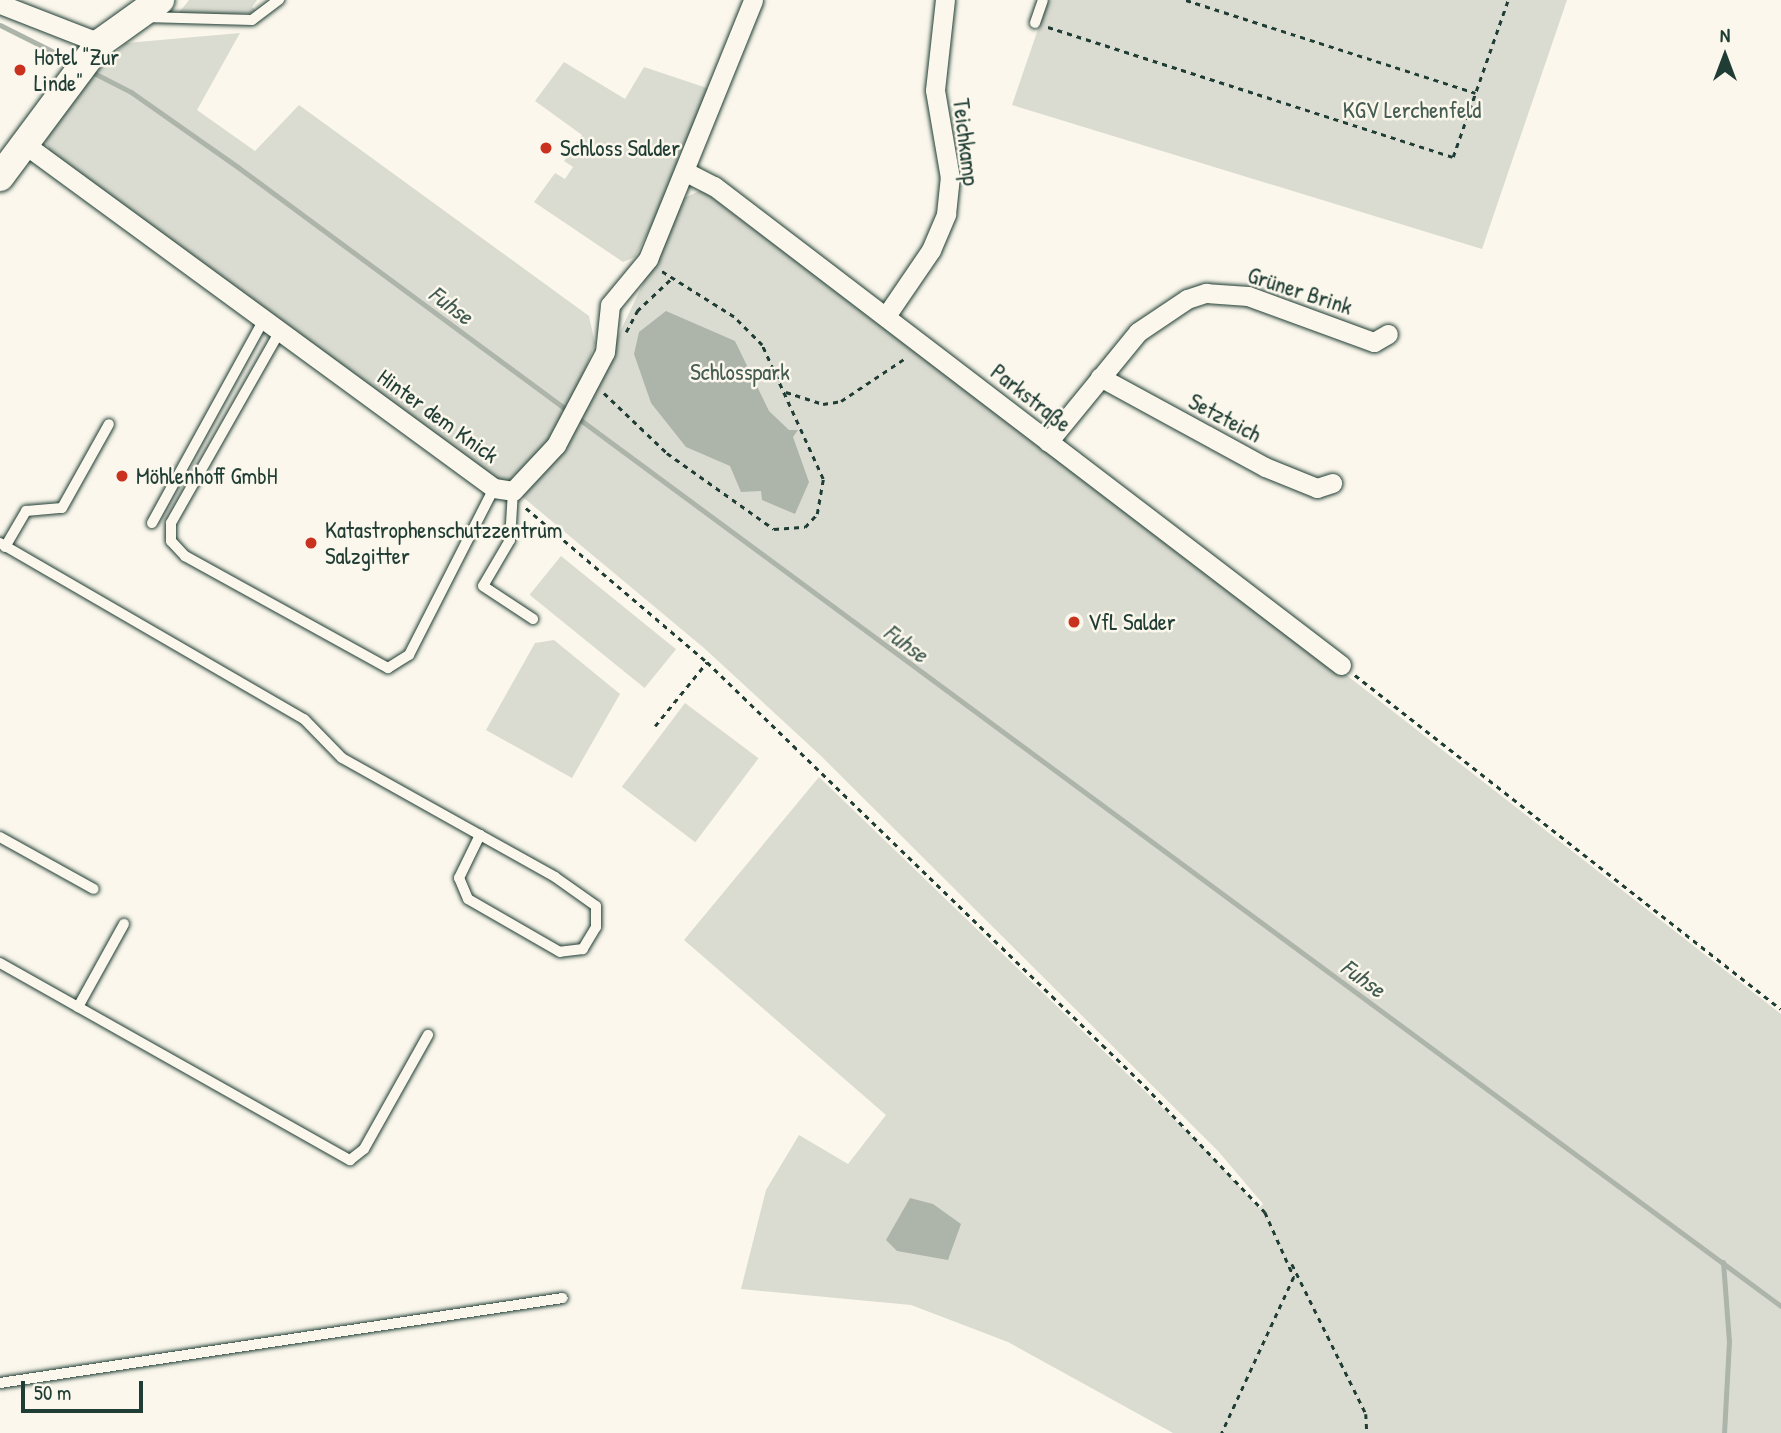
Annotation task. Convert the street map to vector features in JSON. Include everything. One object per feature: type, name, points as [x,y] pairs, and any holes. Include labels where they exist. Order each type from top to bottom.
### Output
[{"type":"main road","points":[[0,177],[87,59],[152,8]]},
{"type":"street","name":"Hinter dem Knick","points":[[23,143],[504,489],[527,482],[567,426],[605,352],[610,305],[648,259],[688,173],[753,0]]},
{"type":"street","name":"Teichkamp","points":[[886,316],[931,250],[946,214],[950,178],[935,90],[945,0]]},
{"type":"street","points":[[0,2],[87,59]]},
{"type":"street","name":"Parkstraße","points":[[688,173],[886,316],[1341,665]]},
{"type":"street","name":"Grüner Brink","points":[[1048,442],[1153,317],[1206,293],[1248,296],[1374,342],[1388,334]]},
{"type":"street","name":"Setzteich","points":[[1100,377],[1265,467],[1317,488],[1332,483]]},
{"type":"lane","points":[[152,8],[252,20],[279,0]]},
{"type":"lane","points":[[1035,23],[1043,0]]},
{"type":"lane","points":[[272,324],[171,523],[170,541],[185,556],[388,667],[409,655],[504,489]]},
{"type":"lane","points":[[152,523],[272,324]]},
{"type":"lane","points":[[109,424],[62,508],[26,511],[3,545],[304,719],[342,758],[481,835],[596,906],[596,927],[583,950],[560,952],[468,899],[459,878],[481,835]]},
{"type":"lane","points":[[504,489],[510,540],[483,586],[533,619]]},
{"type":"lane","points":[[0,837],[94,889]]},
{"type":"lane","points":[[78,1007],[124,924]]},
{"type":"lane","points":[[0,963],[350,1160],[364,1149],[428,1035]]},
{"type":"lane","points":[[0,1383],[564,1298]]},
{"type":"path","points":[[1186,0],[1475,93]]},
{"type":"path","points":[[1035,23],[1453,157],[1508,0]]},
{"type":"path","points":[[604,383],[608,402],[667,453],[757,519],[790,530],[805,527],[824,494],[786,392],[748,327],[671,279],[648,259]]},
{"type":"path","points":[[621,343],[636,311],[671,279]]},
{"type":"path","points":[[786,392],[823,404],[841,401],[921,344]]},
{"type":"path","points":[[504,489],[530,514],[707,662],[1226,1168],[1265,1212],[1366,1414],[1367,1433]]},
{"type":"path","points":[[655,726],[707,662]]},
{"type":"path","points":[[1341,665],[1781,1009]]},
{"type":"path","points":[[1222,1433],[1289,1293],[1294,1277],[1289,1258]]},
{"type":"green space","points":[[189,0],[257,0],[252,7],[258,12],[174,19]]},
{"type":"green space","name":"KGV Lerchenfeld","points":[[1048,0],[1567,0],[1482,249],[1012,105]]},
{"type":"green space","points":[[240,33],[197,110],[255,151],[299,105],[589,316],[595,343],[574,401],[535,463],[504,485],[50,151],[45,140],[91,77],[126,43]]},
{"type":"green space","points":[[564,62],[625,99],[644,67],[710,89],[660,210],[635,257],[623,262],[534,202],[555,173],[565,179],[573,167],[564,161],[582,135],[535,101]]},
{"type":"green space","name":"Schlosspark","points":[[702,190],[1340,670],[1781,1014],[1781,1433],[1173,1433],[1008,1342],[911,1305],[741,1289],[766,1190],[799,1135],[848,1164],[886,1115],[684,940],[819,777],[1203,1147],[1259,1208],[1263,1204],[1218,1151],[820,755],[704,648],[518,493],[575,426],[684,198]]},
{"type":"green space","points":[[561,556],[676,649],[645,688],[530,595]]},
{"type":"green space","points":[[554,640],[620,694],[572,778],[486,730],[535,643]]},
{"type":"green space","points":[[685,703],[758,758],[695,842],[622,787]]},
{"type":"shaded area","points":[[666,311],[735,341],[769,411],[789,430],[798,430],[793,437],[809,482],[795,514],[762,500],[761,491],[741,492],[730,466],[686,447],[651,403],[634,354],[639,332]]},
{"type":"shaded area","points":[[910,1198],[933,1204],[961,1224],[948,1260],[897,1251],[886,1240]]},
{"type":"waterway","name":"Fuhse","points":[[0,25],[74,62]]},
{"type":"waterway","name":"Fuhse","points":[[88,70],[131,92],[239,168],[1781,1306]]},
{"type":"waterway","points":[[1723,1262],[1729,1341],[1724,1433]]},
{"type":"place","name":"Hotel \"Zur Linde\"","points":[[20,70]]},
{"type":"place","name":"Schloss Salder","points":[[546,148]]},
{"type":"place","name":"Möhlenhoff GmbH","points":[[122,476]]},
{"type":"place","name":"Katastrophenschutzzentrum Salzgitter","points":[[311,543]]},
{"type":"place","name":"VfL Salder","points":[[1074,622]]}]
